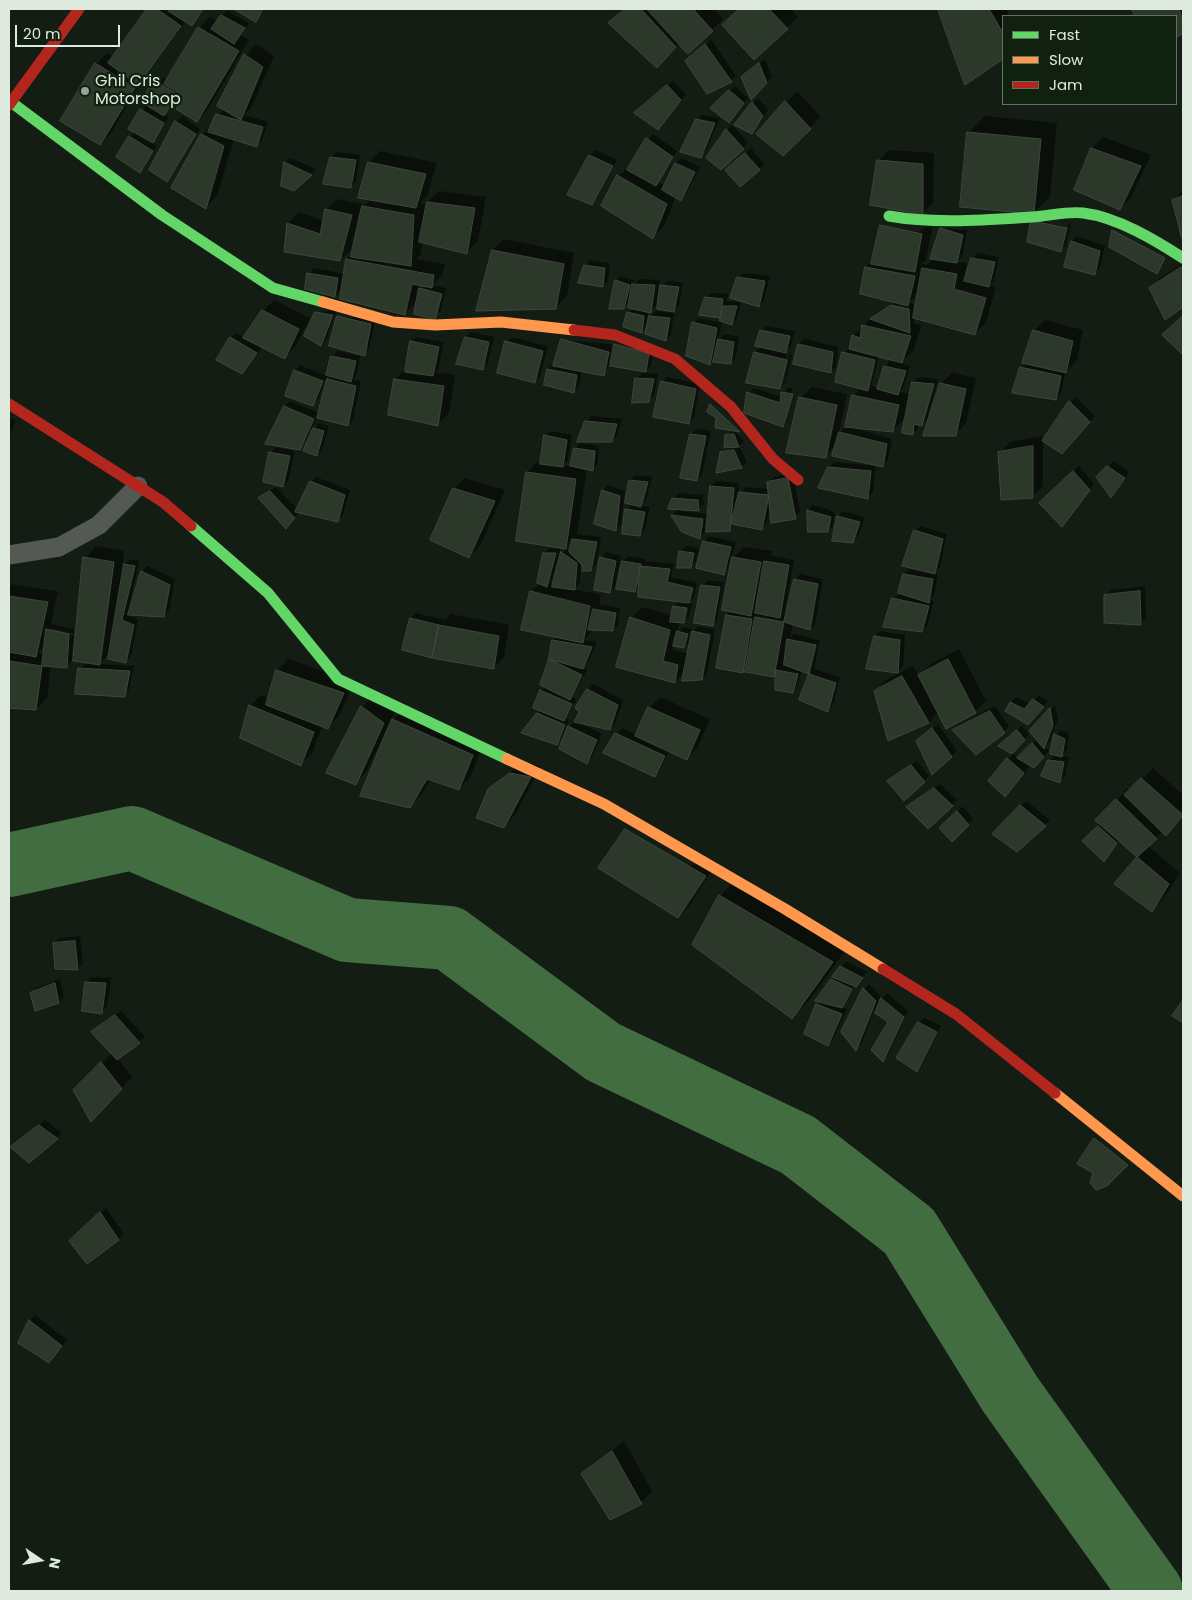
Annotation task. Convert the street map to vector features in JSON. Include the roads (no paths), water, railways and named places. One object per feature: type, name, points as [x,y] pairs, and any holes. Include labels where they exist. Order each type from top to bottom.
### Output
[{"type":"street","points":[[79,9],[10,103],[162,215],[273,288],[393,322],[435,325],[500,322],[615,335],[675,359],[731,407],[773,458],[798,480]]},
{"type":"street","points":[[889,216],[911,220],[1031,217],[1082,213],[1099,217],[1148,236],[1183,258]]},
{"type":"street","points":[[9,404],[163,502],[268,593],[338,679],[604,804],[786,909],[956,1014],[1183,1196]]},
{"type":"lane","points":[[9,556],[59,547],[98,525],[138,486]]},
{"type":"waterway","points":[[9,865],[132,838],[347,930],[449,938],[603,1052],[798,1145],[909,1231],[1010,1394],[1151,1591]]},
{"type":"place","name":"Ghil Cris Motorshop","points":[[85,91]]}]
